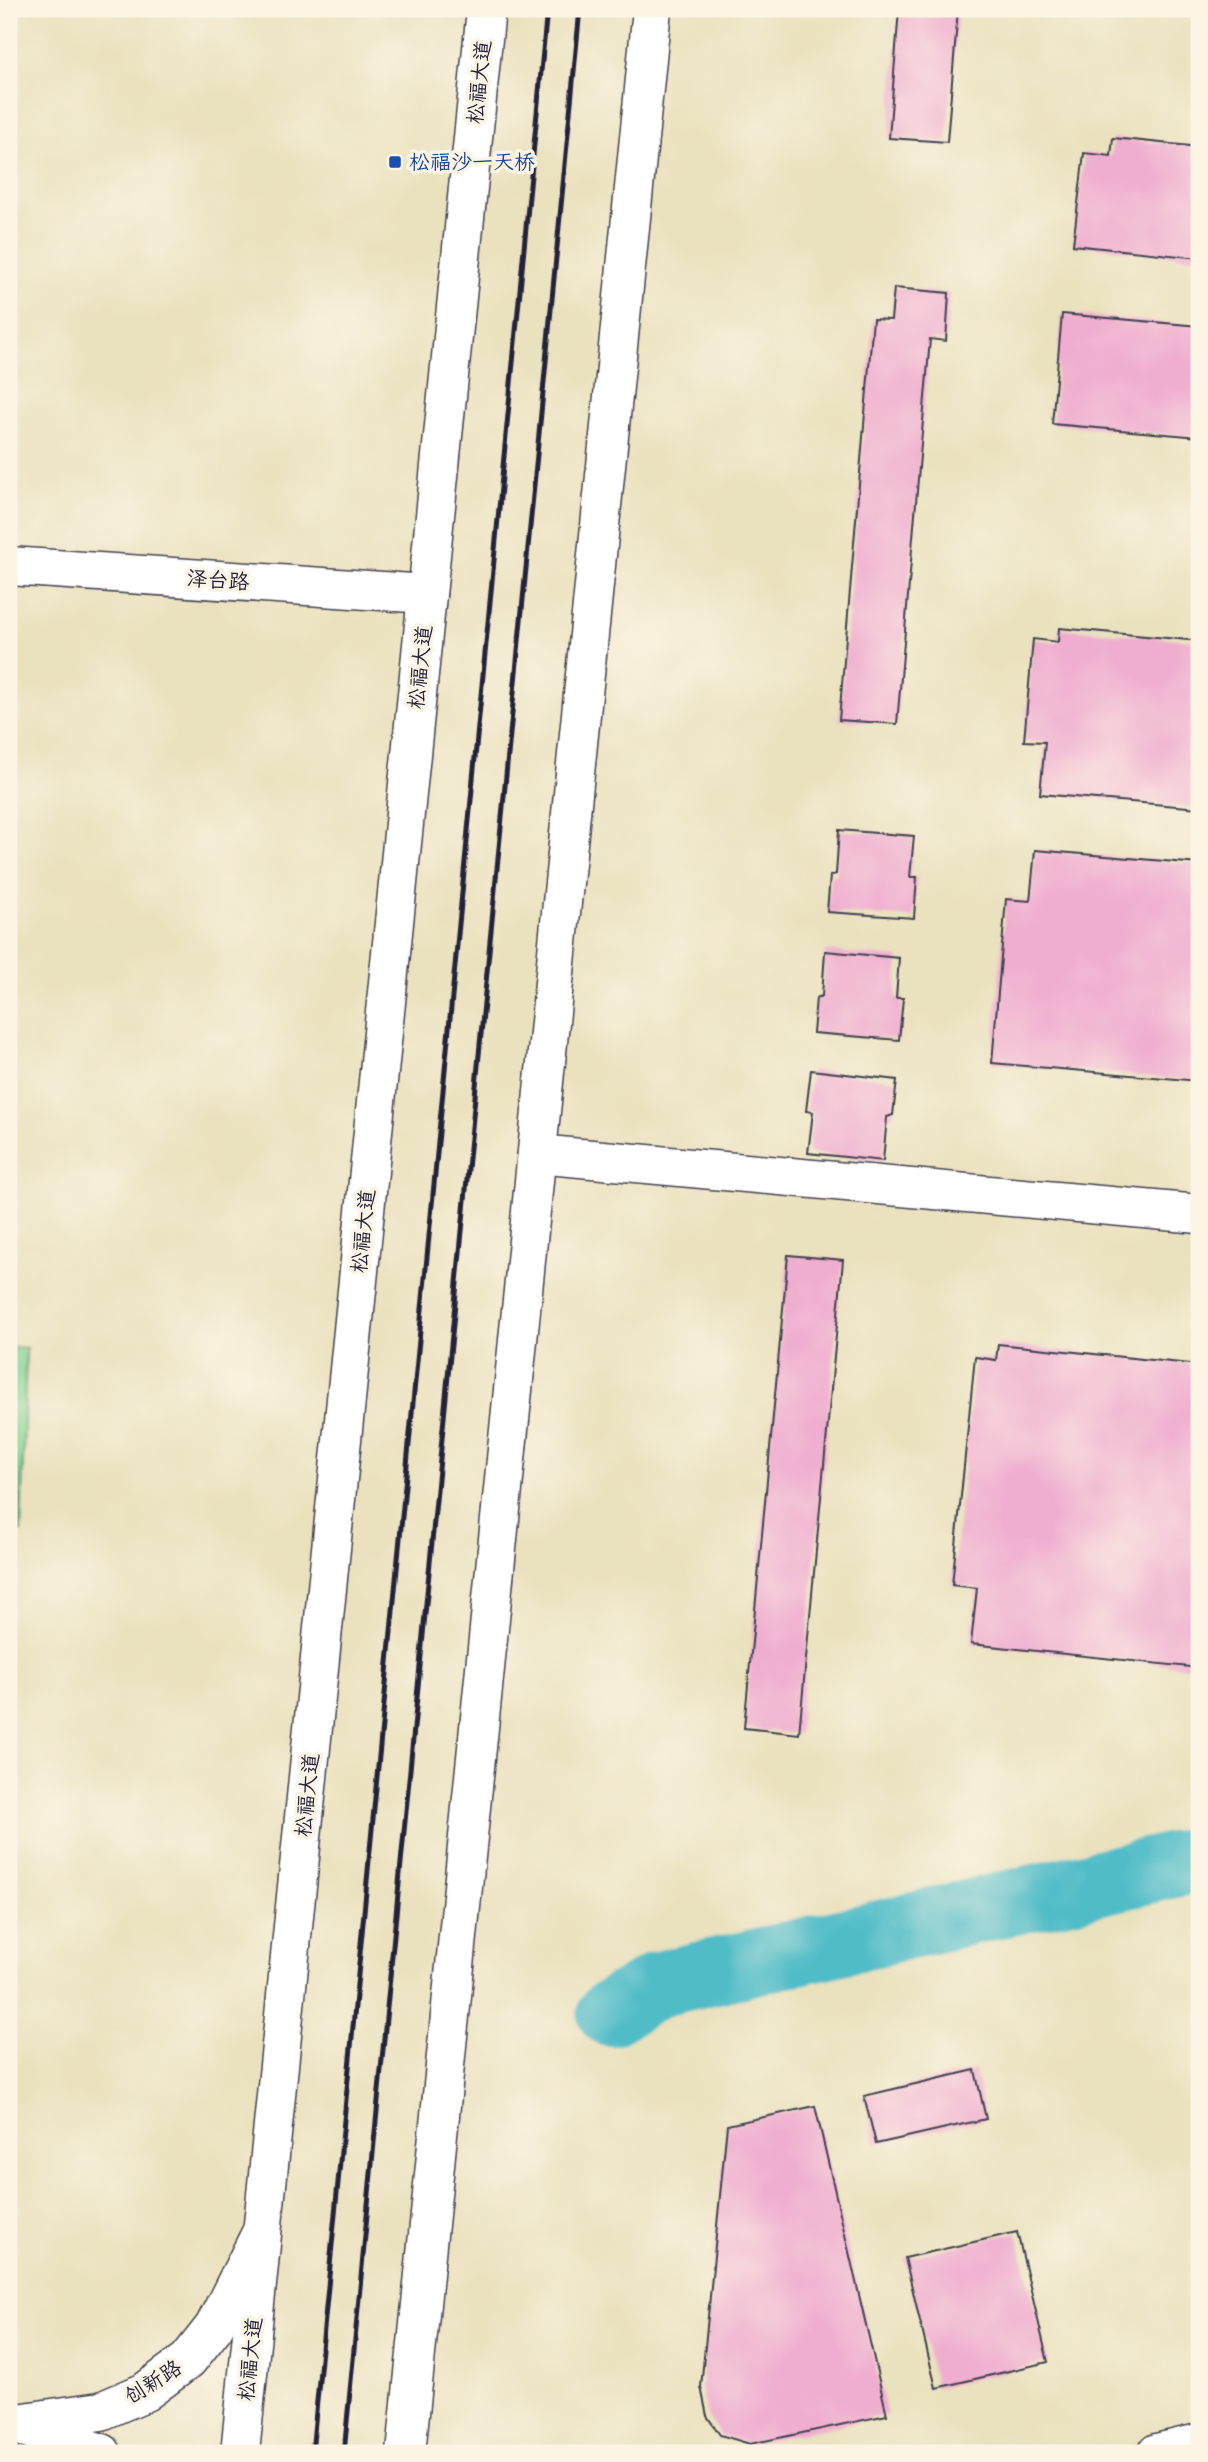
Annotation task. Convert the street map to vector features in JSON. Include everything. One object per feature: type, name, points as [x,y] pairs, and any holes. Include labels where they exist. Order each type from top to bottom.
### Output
[{"type":"main road","name":"松福大道","points":[[240,2453],[486,9]]},
{"type":"main road","points":[[406,2453],[652,9]]},
{"type":"main road","name":"泽台路","points":[[9,566],[427,594]]},
{"type":"main road","points":[[537,1154],[1199,1214]]},
{"type":"main road","name":"创新路","points":[[9,2424],[100,2412],[145,2392],[188,2360],[214,2327],[263,2229]]},
{"type":"main road","points":[[412,2397],[424,2453]]},
{"type":"main road","name":"创新路","points":[[9,2424],[102,2453]]},
{"type":"main road","points":[[1157,2453],[1199,2443]]},
{"type":"green space","points":[[9,1347],[26,1348],[21,1531],[9,1531]]},
{"type":"building","points":[[899,9],[958,9],[947,142],[889,138]]},
{"type":"building","points":[[1113,138],[1199,147],[1199,258],[1073,245],[1084,153],[1111,156]]},
{"type":"building","points":[[894,288],[949,293],[946,341],[930,339],[897,724],[839,720],[873,319],[891,320]]},
{"type":"building","points":[[1062,314],[1199,326],[1199,437],[1052,424]]},
{"type":"building","points":[[1059,628],[1199,641],[1199,808],[1040,794],[1045,742],[1024,741],[1033,639],[1058,642]]},
{"type":"building","points":[[839,830],[914,836],[910,877],[917,877],[914,918],[827,912],[830,876],[836,874]]},
{"type":"building","points":[[1035,850],[1199,864],[1199,1081],[992,1063],[1006,899],[1030,901]]},
{"type":"building","points":[[825,951],[899,958],[896,998],[903,998],[899,1040],[813,1033],[816,998],[822,996]]},
{"type":"building","points":[[811,1070],[897,1080],[893,1115],[887,1117],[883,1161],[808,1153],[813,1112],[806,1111]]},
{"type":"building","points":[[788,1255],[843,1260],[799,1734],[744,1728]]},
{"type":"building","points":[[998,1344],[1199,1365],[1199,1668],[971,1644],[977,1588],[952,1585],[975,1357],[996,1360]]},
{"type":"building","points":[[975,2070],[986,2119],[876,2144],[864,2096]]},
{"type":"building","points":[[815,2106],[887,2415],[750,2444],[720,2435],[707,2416],[701,2387],[727,2125]]},
{"type":"building","points":[[1017,2232],[1048,2362],[936,2388],[905,2258]]},
{"type":"waterway","points":[[610,2013],[659,1984],[1199,1859]]},
{"type":"railway","points":[[312,2453],[547,9]]},
{"type":"railway","points":[[344,2453],[580,9]]},
{"type":"place","name":"松福沙一天桥","points":[[395,162]]}]
